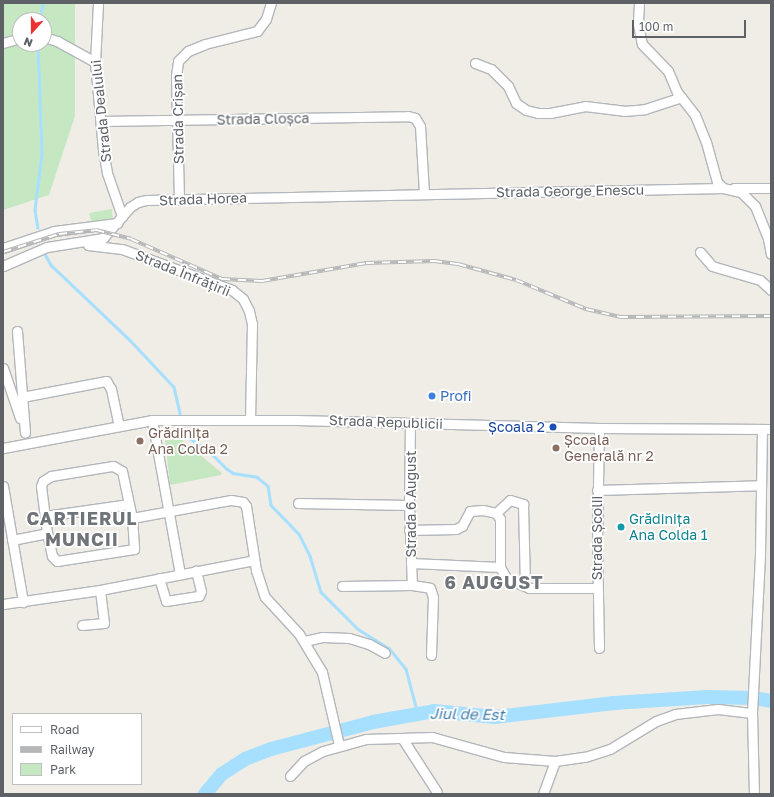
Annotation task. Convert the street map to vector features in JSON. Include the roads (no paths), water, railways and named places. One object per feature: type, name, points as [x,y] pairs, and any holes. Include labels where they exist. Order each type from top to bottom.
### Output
[{"type":"street","name":"Strada Dealului","points":[[98,3],[95,62],[107,173],[120,220]]},
{"type":"street","name":"Strada Crișan","points":[[179,199],[176,76],[178,60],[182,56],[205,44],[257,30],[266,19],[271,3]]},
{"type":"street","points":[[639,3],[638,24],[642,44],[668,71],[681,97],[689,105],[698,121],[717,182],[723,188],[741,192],[755,206],[768,239],[771,254]]},
{"type":"street","points":[[52,40],[95,62]]},
{"type":"street","points":[[475,63],[491,69],[508,86],[516,103],[526,110],[538,113],[550,113],[585,106],[624,111],[645,109],[681,97]]},
{"type":"street","name":"Strada Cloșca","points":[[101,121],[408,116],[415,118],[420,126],[424,193]]},
{"type":"street","name":"Strada George Enescu","points":[[424,193],[771,188]]},
{"type":"street","name":"Strada Horea","points":[[3,266],[47,247],[103,238],[138,202],[179,199],[424,193]]},
{"type":"street","points":[[3,248],[54,231],[120,220]]},
{"type":"street","name":"Strada Înfrățirii","points":[[73,243],[122,249],[232,290],[242,300],[249,311],[252,324],[250,420]]},
{"type":"street","points":[[700,252],[712,266],[760,280],[771,290]]},
{"type":"street","points":[[16,331],[27,443]]},
{"type":"street","points":[[3,368],[25,433]]},
{"type":"street","points":[[22,397],[106,381],[111,389],[119,426]]},
{"type":"street","points":[[152,420],[180,574]]},
{"type":"street","name":"Strada Republicii","points":[[3,448],[152,420],[250,420],[599,428],[766,429]]},
{"type":"street","name":"Strada 6 August","points":[[410,423],[409,530],[412,585]]},
{"type":"street","name":"Strada Școlii","points":[[599,428],[597,490],[597,588],[599,648]]},
{"type":"street","points":[[754,794],[752,710],[761,485],[766,429]]},
{"type":"street","points":[[113,466],[122,471],[129,504],[135,546],[132,550],[57,562],[52,556],[47,533],[41,486],[46,478],[113,466]]},
{"type":"street","points":[[597,490],[761,485]]},
{"type":"street","points":[[3,486],[4,505],[12,540],[22,602]]},
{"type":"street","points":[[132,518],[168,513],[231,500],[243,502],[246,506],[254,560],[265,597],[305,641],[326,684],[339,745]]},
{"type":"street","points":[[409,530],[456,529],[462,526],[470,511],[483,510],[496,512],[510,500],[523,504],[525,586]]},
{"type":"street","points":[[298,503],[409,505]]},
{"type":"street","points":[[45,516],[129,504]]},
{"type":"street","points":[[496,512],[500,519],[500,567],[506,578],[525,586],[597,588]]},
{"type":"street","points":[[12,540],[47,533]]},
{"type":"street","points":[[3,604],[100,590],[254,560]]},
{"type":"street","points":[[411,563],[500,567]]},
{"type":"street","points":[[159,578],[166,601],[199,596],[201,590],[196,572]]},
{"type":"street","points":[[342,586],[412,585],[424,586],[433,592],[431,655]]},
{"type":"street","points":[[82,626],[104,623],[100,590]]},
{"type":"street","points":[[305,641],[323,637],[349,638],[370,644],[385,653]]},
{"type":"street","points":[[290,776],[312,756],[339,745],[377,738],[432,737],[504,757],[555,761],[585,757],[610,749],[656,721],[675,714],[718,709],[752,710]]},
{"type":"street","points":[[402,738],[437,792]]},
{"type":"street","points":[[544,794],[555,761]]},
{"type":"waterway","points":[[41,12],[43,3]]},
{"type":"waterway","points":[[38,52],[42,154],[35,210],[38,228]]},
{"type":"waterway","points":[[45,254],[51,265],[130,340],[174,387],[180,413]]},
{"type":"waterway","points":[[184,430],[185,435],[209,451],[233,473],[257,477],[268,486],[271,505],[299,534],[310,556],[321,592],[358,629],[389,648],[406,669],[418,714]]},
{"type":"waterway","name":"Jiul de Est","points":[[205,794],[222,774],[245,759],[271,749],[373,722],[434,711],[495,717],[614,703],[707,697],[754,698],[771,701]]},
{"type":"railway","points":[[3,252],[59,234],[96,230],[131,239],[222,279],[262,281],[366,263],[434,261],[458,264],[516,280],[586,309],[620,317],[771,316]]},
{"type":"place","name":"Profi","points":[[432,396]]},
{"type":"place","name":"Școala 2","points":[[553,427]]},
{"type":"place","name":"Grădinița Ana Colda 2","points":[[140,441]]},
{"type":"place","name":"Școala Generală nr 2","points":[[556,448]]},
{"type":"place","name":"Grădinița Ana Colda 1","points":[[621,527]]},
{"type":"district","name":"CARTIERUL MUNCII","points":[[82,529]]},
{"type":"district","name":"6 AUGUST","points":[[494,582]]}]
